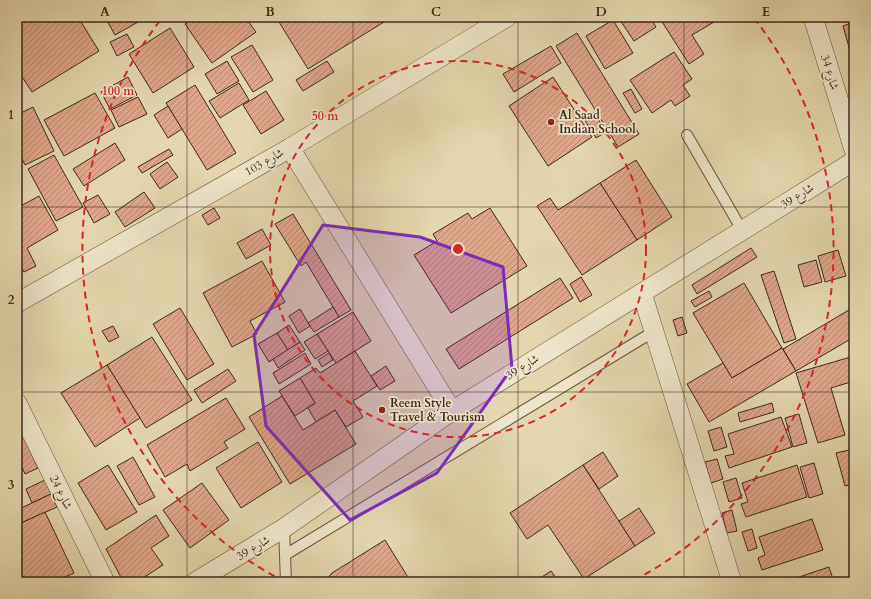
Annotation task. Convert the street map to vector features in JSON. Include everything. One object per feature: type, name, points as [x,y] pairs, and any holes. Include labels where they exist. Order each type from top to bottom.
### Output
[{"type":"street","name":"شارع 103","points":[[17,303],[290,148],[508,17]]},
{"type":"street","name":"شارع 34","points":[[813,17],[851,128],[854,150]]},
{"type":"street","points":[[290,148],[452,410]]},
{"type":"street","name":"شارع 39","points":[[195,582],[284,528],[452,410],[854,161]]},
{"type":"street","points":[[642,293],[732,582]]},
{"type":"street","name":"شارع 24","points":[[17,403],[105,582]]},
{"type":"lane","points":[[687,136],[742,230]]},
{"type":"lane","points":[[285,555],[653,332]]},
{"type":"lane","points":[[284,528],[286,582]]},
{"type":"highlighted area","points":[[323,225],[420,237],[503,267],[512,368],[437,473],[350,520],[266,426],[254,335]]},
{"type":"building","points":[[17,17],[78,17],[99,51],[32,92],[17,69]]},
{"type":"building","points":[[105,17],[147,17],[115,35]]},
{"type":"building","points":[[194,17],[245,17],[256,32],[212,63],[185,24]]},
{"type":"building","points":[[276,17],[382,17],[384,22],[308,69]]},
{"type":"building","points":[[618,17],[650,17],[656,27],[634,41]]},
{"type":"building","points":[[659,17],[711,17],[714,22],[692,35],[704,54],[689,64]]},
{"type":"building","points":[[613,20],[633,53],[605,69],[586,36]]},
{"type":"building","points":[[854,22],[854,65],[843,26]]},
{"type":"building","points":[[170,28],[194,67],[153,93],[129,54]]},
{"type":"building","points":[[577,33],[639,134],[618,147],[556,46]]},
{"type":"building","points":[[127,34],[134,47],[117,56],[110,42]]},
{"type":"building","points":[[252,45],[273,80],[253,92],[231,57]]},
{"type":"building","points":[[551,46],[561,63],[514,92],[503,74]]},
{"type":"building","points":[[674,52],[692,79],[683,85],[690,96],[675,106],[671,100],[652,113],[630,80]]},
{"type":"building","points":[[227,61],[239,81],[217,94],[205,74]]},
{"type":"building","points":[[327,61],[334,72],[303,91],[296,80]]},
{"type":"building","points":[[128,77],[137,95],[110,109],[101,92]]},
{"type":"building","name":"Al Saad Indian School","points":[[553,77],[592,137],[548,166],[509,106]]},
{"type":"building","points":[[239,83],[249,100],[220,118],[209,101]]},
{"type":"building","points":[[195,85],[236,153],[207,170],[166,103]]},
{"type":"building","points":[[631,89],[642,109],[635,113],[623,93]]},
{"type":"building","points":[[266,91],[284,120],[261,134],[243,105]]},
{"type":"building","points":[[95,93],[115,128],[64,156],[44,120]]},
{"type":"building","points":[[138,97],[147,114],[119,127],[111,110]]},
{"type":"building","points":[[168,106],[182,129],[168,138],[154,115]]},
{"type":"building","points":[[33,107],[54,151],[25,165],[17,148],[17,115]]},
{"type":"building","points":[[594,112],[606,132],[596,138],[584,119]]},
{"type":"building","points":[[115,143],[125,160],[84,186],[73,169]]},
{"type":"building","points":[[169,149],[173,155],[142,173],[138,167]]},
{"type":"building","points":[[54,155],[83,207],[56,221],[28,169]]},
{"type":"building","points":[[636,160],[672,217],[637,240],[600,183]]},
{"type":"building","points":[[167,162],[178,177],[160,189],[150,174]]},
{"type":"building","points":[[600,183],[637,240],[582,275],[537,206],[550,198],[558,210]]},
{"type":"building","points":[[17,190],[20,200],[17,201]]},
{"type":"building","points":[[144,192],[155,208],[125,227],[115,212]]},
{"type":"building","points":[[98,195],[110,214],[94,223],[83,203]]},
{"type":"building","points":[[39,196],[58,230],[27,248],[36,266],[24,272],[17,259],[17,208]]},
{"type":"building","points":[[214,208],[220,218],[208,225],[202,215]]},
{"type":"building","points":[[490,208],[527,266],[451,313],[414,255],[437,241],[433,234],[468,213],[472,219]]},
{"type":"building","points":[[293,214],[351,310],[339,317],[306,262],[301,266],[275,224]]},
{"type":"building","points":[[262,229],[271,245],[246,259],[237,243]]},
{"type":"building","points":[[751,248],[757,257],[697,294],[692,285]]},
{"type":"building","points":[[838,250],[846,276],[825,282],[818,256]]},
{"type":"building","points":[[854,254],[854,269],[850,255]]},
{"type":"building","points":[[816,260],[822,282],[804,287],[798,265]]},
{"type":"building","points":[[262,261],[285,302],[250,321],[257,334],[232,347],[203,293]]},
{"type":"building","points":[[774,271],[796,339],[784,343],[761,275]]},
{"type":"building","points":[[581,277],[592,295],[580,302],[570,284]]},
{"type":"building","points":[[560,278],[573,298],[459,369],[446,349]]},
{"type":"building","points":[[744,283],[782,348],[732,378],[693,313]]},
{"type":"building","points":[[709,291],[712,297],[695,307],[691,301]]},
{"type":"building","points":[[333,307],[339,317],[314,332],[308,323]]},
{"type":"building","points":[[854,307],[854,337],[796,371],[783,349]]},
{"type":"building","points":[[180,308],[214,364],[187,380],[153,324]]},
{"type":"building","points":[[300,309],[310,326],[299,333],[289,316]]},
{"type":"building","points":[[353,312],[371,341],[336,363],[317,334]]},
{"type":"building","points":[[682,317],[687,333],[678,336],[673,320]]},
{"type":"building","points":[[289,325],[300,342],[288,350],[277,333]]},
{"type":"building","points":[[113,326],[119,337],[109,342],[102,331]]},
{"type":"building","points":[[277,333],[288,350],[269,362],[258,344]]},
{"type":"building","points":[[317,334],[328,351],[315,359],[304,342]]},
{"type":"building","points":[[152,337],[192,400],[146,428],[107,365]]},
{"type":"building","points":[[300,342],[305,350],[278,368],[273,359]]},
{"type":"building","points":[[782,348],[796,371],[709,422],[687,384],[723,363],[732,378]]},
{"type":"building","points":[[355,351],[377,386],[353,401],[363,417],[346,427],[335,410],[316,422],[308,408],[315,403],[300,378],[316,368],[320,373]]},
{"type":"building","points":[[305,353],[311,364],[279,384],[273,373]]},
{"type":"building","points":[[329,353],[333,360],[322,367],[318,360]]},
{"type":"building","points":[[854,356],[854,381],[831,388],[845,435],[818,443],[796,373]]},
{"type":"building","points":[[107,365],[140,418],[95,447],[61,393]]},
{"type":"building","points":[[386,366],[395,381],[380,390],[371,376]]},
{"type":"building","points":[[228,369],[236,381],[202,403],[194,390]]},
{"type":"building","points":[[300,378],[315,403],[295,416],[279,391]]},
{"type":"building","points":[[282,396],[303,430],[335,410],[356,444],[290,484],[249,417]]},
{"type":"building","points":[[226,398],[245,429],[224,442],[228,448],[190,471],[187,464],[165,477],[147,445]]},
{"type":"building","points":[[772,403],[774,412],[740,422],[738,413]]},
{"type":"building","points":[[799,414],[807,443],[793,447],[785,418]]},
{"type":"building","points":[[781,417],[792,447],[729,468],[725,456],[734,454],[728,434]]},
{"type":"building","points":[[721,427],[727,447],[714,451],[708,431]]},
{"type":"building","points":[[22,433],[38,468],[25,474],[17,457],[17,435]]},
{"type":"building","points":[[258,442],[282,482],[241,508],[216,468]]},
{"type":"building","points":[[854,449],[854,484],[845,486],[836,453]]},
{"type":"building","points":[[603,452],[618,476],[599,489],[583,465]]},
{"type":"building","points":[[133,457],[155,497],[139,505],[117,466]]},
{"type":"building","points":[[717,459],[723,479],[711,483],[705,462]]},
{"type":"building","points":[[814,463],[823,494],[809,498],[800,467]]},
{"type":"building","points":[[108,465],[137,512],[106,530],[78,483]]},
{"type":"building","points":[[583,465],[635,546],[584,579],[548,525],[527,539],[510,513]]},
{"type":"building","points":[[797,465],[807,497],[746,517],[741,504],[748,502],[742,483]]},
{"type":"building","points":[[736,478],[742,498],[729,502],[723,482]]},
{"type":"building","points":[[45,480],[51,494],[32,503],[26,489]]},
{"type":"building","points":[[202,483],[229,520],[190,548],[163,510]]},
{"type":"building","points":[[51,494],[57,507],[17,525],[17,510]]},
{"type":"building","points":[[639,508],[655,533],[635,546],[619,521]]},
{"type":"building","points":[[732,510],[737,531],[727,533],[722,513]]},
{"type":"building","points":[[45,512],[74,573],[54,582],[17,582],[17,525]]},
{"type":"building","points":[[156,515],[169,536],[151,548],[163,565],[137,582],[123,581],[106,549]]},
{"type":"building","points":[[812,519],[823,550],[762,570],[758,558],[765,555],[759,537]]},
{"type":"building","points":[[752,529],[757,548],[748,551],[742,532]]},
{"type":"building","points":[[385,540],[411,582],[324,582],[332,573]]},
{"type":"building","points":[[829,567],[834,582],[784,582]]},
{"type":"building","points":[[551,571],[559,582],[534,582]]},
{"type":"building","points":[[766,579],[767,582],[756,582]]},
{"type":"place","name":"Al Saad Indian School","points":[[551,122]]},
{"type":"place","name":"Reem Style Travel & Tourism","points":[[382,410]]}]
